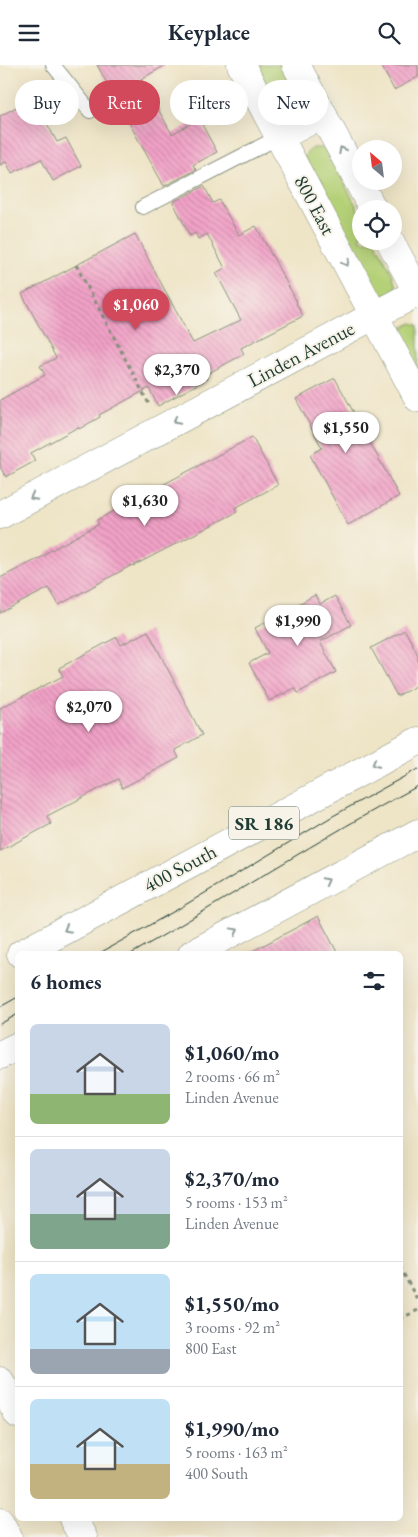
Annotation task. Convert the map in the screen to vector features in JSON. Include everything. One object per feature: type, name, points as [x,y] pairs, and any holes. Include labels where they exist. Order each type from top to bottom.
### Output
[{"type":"street","name":"800 East","points":[[241,65],[418,398]]},
{"type":"street","points":[[299,66],[306,80]]},
{"type":"street","points":[[328,124],[368,200]]},
{"type":"street","points":[[279,137],[302,125]]},
{"type":"street","points":[[395,250],[418,293]]},
{"type":"street","name":"Linden Avenue","points":[[0,515],[418,293]]},
{"type":"street","name":"400 South","points":[[27,951],[418,741]]},
{"type":"street","points":[[201,951],[418,833]]},
{"type":"street","points":[[0,965],[15,958]]},
{"type":"street","points":[[0,1055],[15,1048]]},
{"type":"street","points":[[0,1381],[15,1408]]},
{"type":"street","points":[[74,1521],[82,1537]]},
{"type":"street","points":[[0,1522],[8,1537]]},
{"type":"lane","points":[[53,65],[89,110]]},
{"type":"lane","points":[[143,207],[279,137]]},
{"type":"path","points":[[76,265],[153,411]]},
{"type":"path","points":[[403,1273],[418,1301]]},
{"type":"path","points":[[403,1318],[418,1310]]},
{"type":"green space","points":[[251,65],[282,65],[290,80],[260,80]]},
{"type":"green space","points":[[312,148],[323,148],[328,152],[353,200],[352,248],[304,157]]},
{"type":"green space","points":[[353,250],[380,250],[392,273],[396,286],[388,294],[377,296]]},
{"type":"green space","points":[[412,323],[418,325],[418,379],[398,333],[402,328]]},
{"type":"building","points":[[97,65],[166,65],[142,80],[105,80]]},
{"type":"building","points":[[381,65],[418,65],[418,77],[394,90]]},
{"type":"building","points":[[15,108],[15,125],[48,125],[57,142],[66,138],[81,166],[53,181],[41,159],[12,173],[6,162],[0,165],[0,116]]},
{"type":"building","points":[[160,113],[172,134],[188,125],[202,125],[217,152],[193,165],[196,170],[164,186],[130,125],[160,125]]},
{"type":"building","points":[[204,186],[213,203],[219,200],[239,235],[256,226],[303,316],[241,348],[244,354],[205,375],[207,379],[158,406],[149,388],[99,415],[100,417],[79,429],[78,427],[31,453],[35,461],[6,477],[0,467],[0,400],[45,375],[40,366],[56,358],[22,294],[135,234],[193,343],[241,320],[216,273],[225,268],[207,234],[198,239],[195,233],[190,236],[173,202]]},
{"type":"building","points":[[335,378],[399,496],[348,525],[310,455],[322,448],[296,399]]},
{"type":"building","points":[[252,437],[278,485],[235,508],[237,512],[132,565],[59,605],[49,588],[0,613],[0,578],[46,555],[46,553],[99,524],[97,520]]},
{"type":"building","points":[[315,595],[320,604],[335,596],[351,625],[320,642],[336,672],[298,693],[295,688],[269,701],[249,663],[268,653],[255,628]]},
{"type":"building","points":[[405,630],[418,655],[418,685],[397,696],[371,648]]},
{"type":"building","points":[[148,631],[202,735],[175,750],[179,758],[122,788],[118,779],[47,816],[51,824],[0,851],[0,708],[63,676],[59,668],[117,637],[121,645]]},
{"type":"building","points":[[318,916],[336,951],[253,951]]},
{"type":"tram line","points":[[103,951],[180,908],[333,816],[418,769]]},
{"type":"tram line","points":[[136,951],[345,826],[418,786]]},
{"type":"tram line","points":[[0,1007],[15,999]]},
{"type":"tram line","points":[[0,1024],[15,1016]]}]
